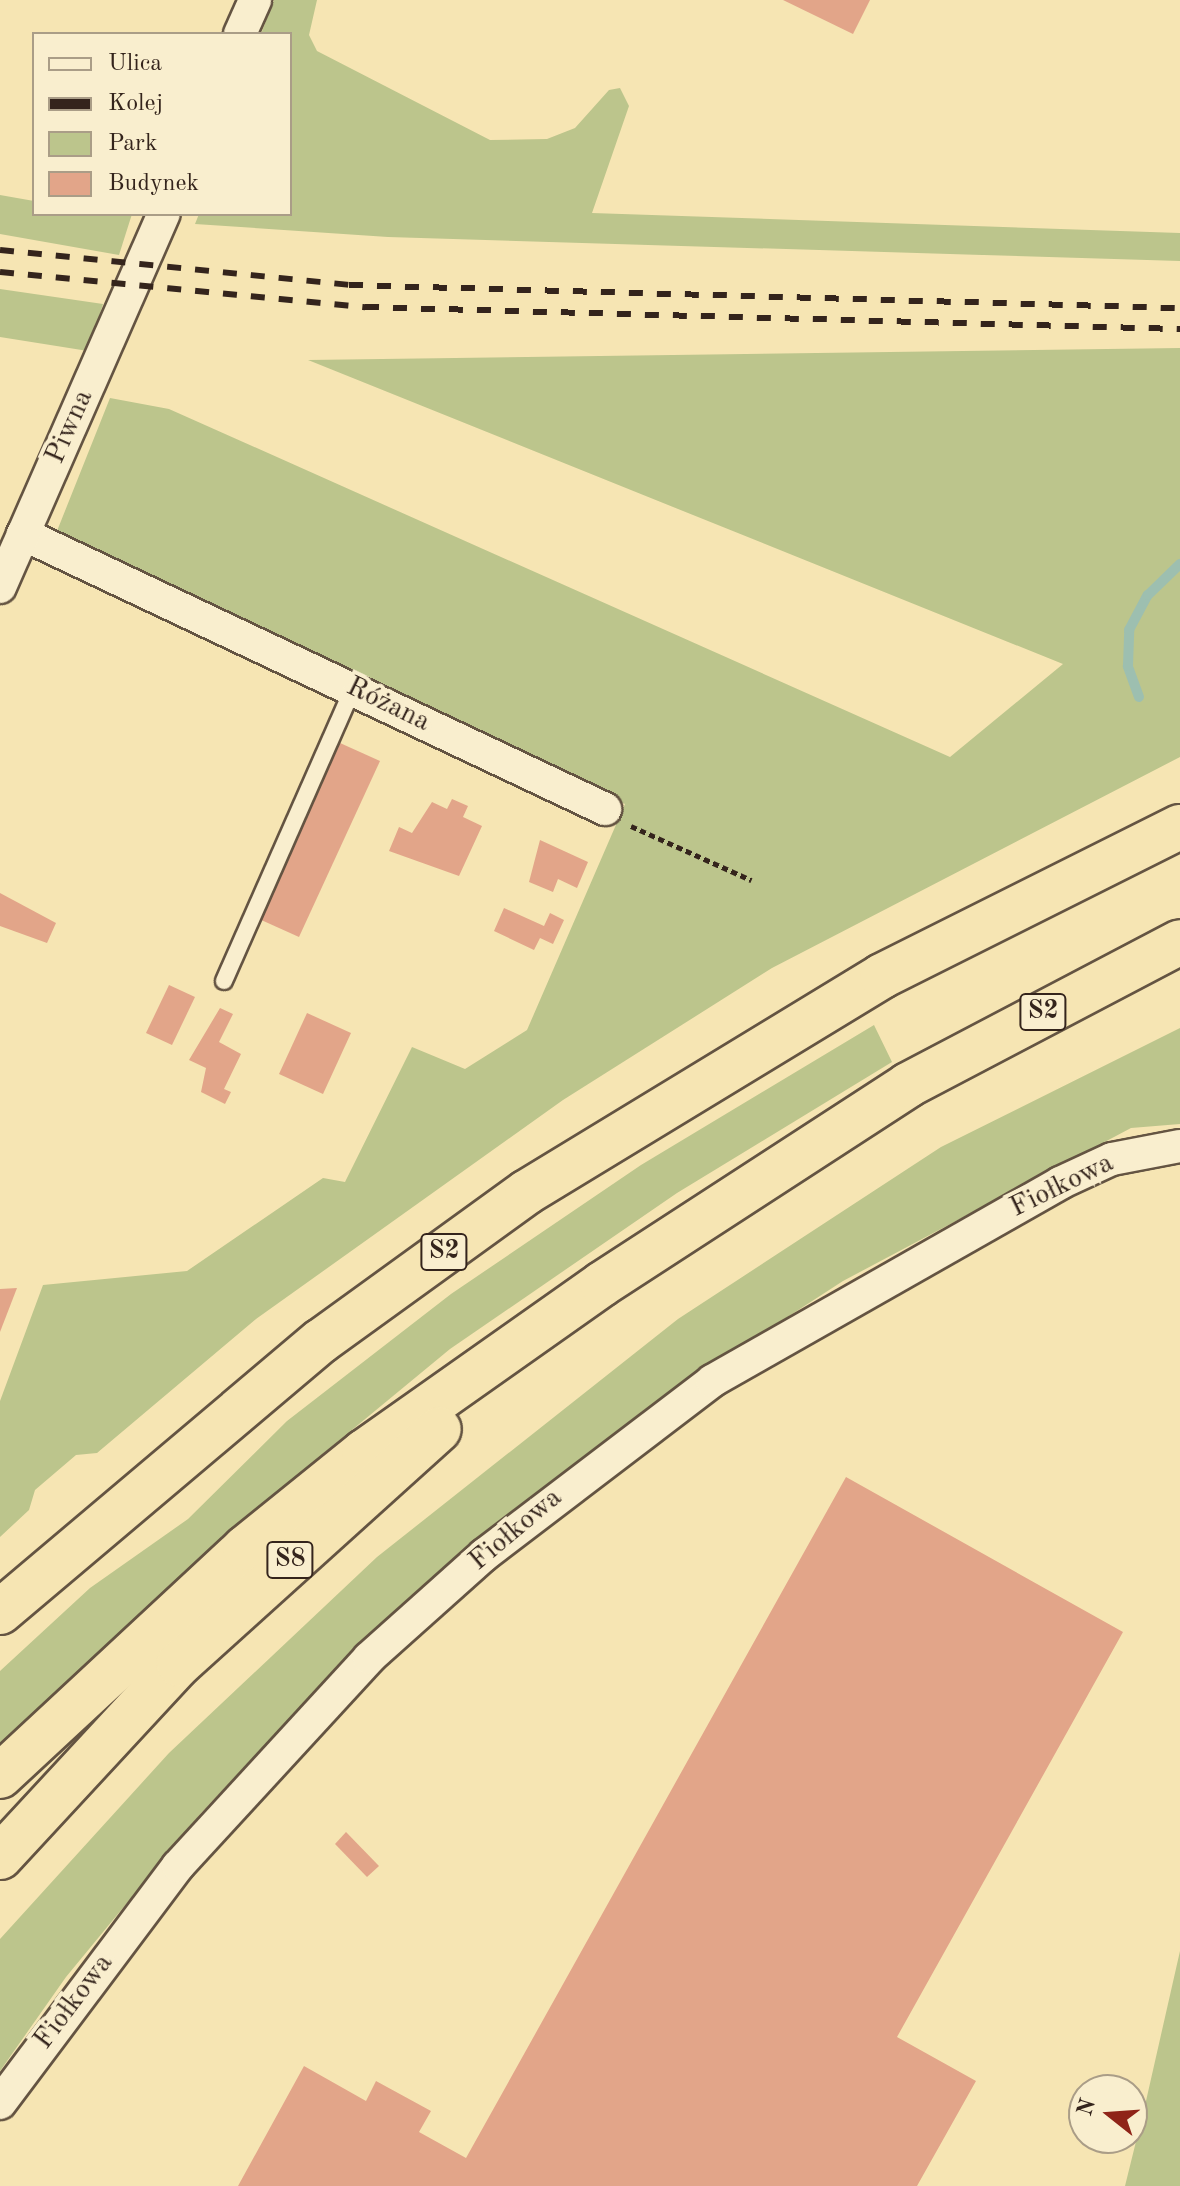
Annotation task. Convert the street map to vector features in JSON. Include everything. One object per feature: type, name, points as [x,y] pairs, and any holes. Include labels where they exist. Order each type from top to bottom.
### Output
[{"type":"highway","name":"S2","points":[[0,1634],[135,1493],[321,1341],[539,1184],[882,976],[1180,827]]},
{"type":"highway","name":"S2","points":[[0,1776],[245,1548],[364,1452],[602,1284],[908,1085],[1180,942]]},
{"type":"highway","name":"S8","points":[[0,1857],[94,1749],[262,1584],[602,1284]]},
{"type":"highway","points":[[0,1612],[135,1493]]},
{"type":"street","points":[[241,32],[255,0]]},
{"type":"street","name":"Piwna","points":[[0,587],[163,216]]},
{"type":"street","name":"Różana","points":[[23,534],[605,809]]},
{"type":"street","name":"Fiołkowa","points":[[0,2103],[178,1866],[369,1658],[496,1546],[712,1381],[1060,1183],[1112,1159],[1180,1146]]},
{"type":"lane","points":[[224,981],[353,688]]},
{"type":"path","points":[[605,809],[751,880]]},
{"type":"green space","points":[[274,0],[317,0],[309,35],[317,51],[490,140],[547,139],[575,128],[609,90],[620,88],[629,106],[592,213],[1180,233],[1180,261],[388,237],[195,224],[198,216],[292,216],[292,32],[262,32]]},
{"type":"green space","points":[[0,195],[32,201],[32,216],[131,216],[119,255],[0,234]]},
{"type":"green space","points":[[0,289],[103,304],[88,351],[0,337]]},
{"type":"green space","points":[[1180,348],[1180,757],[772,968],[563,1100],[256,1319],[97,1453],[76,1455],[35,1490],[29,1510],[0,1537],[0,1401],[43,1285],[187,1271],[323,1178],[345,1182],[412,1047],[465,1069],[527,1030],[625,804],[57,531],[110,398],[169,409],[950,757],[1063,664],[308,360]]},
{"type":"green space","points":[[874,1025],[892,1062],[677,1193],[450,1349],[244,1519],[0,1749],[0,1671],[90,1588],[188,1519],[287,1421],[451,1294],[641,1165]]},
{"type":"green space","points":[[1180,1028],[1180,1124],[1131,1128],[843,1281],[644,1410],[452,1561],[351,1654],[201,1813],[66,1977],[0,2071],[0,1939],[169,1753],[377,1557],[678,1319],[941,1147]]},
{"type":"green space","points":[[1180,1951],[1180,2186],[1125,2186],[1133,2154],[1148,2154],[1148,2092]]},
{"type":"building","points":[[783,0],[870,0],[853,34]]},
{"type":"building","points":[[340,743],[380,761],[299,937],[259,919]]},
{"type":"building","points":[[452,799],[468,806],[463,817],[482,826],[459,876],[389,851],[399,827],[412,833],[432,802],[447,809]]},
{"type":"building","points":[[540,840],[588,862],[577,888],[558,879],[553,892],[529,882]]},
{"type":"building","points":[[0,893],[56,923],[47,943],[0,926]]},
{"type":"building","points":[[504,908],[544,926],[550,913],[564,920],[553,944],[540,938],[534,950],[494,931]]},
{"type":"building","points":[[169,985],[195,997],[172,1045],[146,1033]]},
{"type":"building","points":[[220,1008],[233,1014],[219,1042],[241,1054],[224,1089],[231,1092],[225,1104],[201,1092],[206,1068],[189,1060]]},
{"type":"building","points":[[307,1013],[351,1033],[323,1094],[279,1074]]},
{"type":"building","points":[[17,1288],[0,1332],[0,1289]]},
{"type":"building","points":[[846,1477],[1123,1632],[897,2037],[976,2081],[917,2186],[238,2186],[304,2066],[366,2101],[376,2081],[431,2111],[419,2132],[466,2158]]},
{"type":"building","points":[[346,1832],[379,1866],[367,1877],[335,1844]]},
{"type":"waterway","points":[[1139,697],[1128,666],[1129,630],[1148,595],[1180,564]]},
{"type":"railway","points":[[0,250],[349,285],[1180,308]]},
{"type":"railway","points":[[0,272],[365,307],[1180,329]]}]
